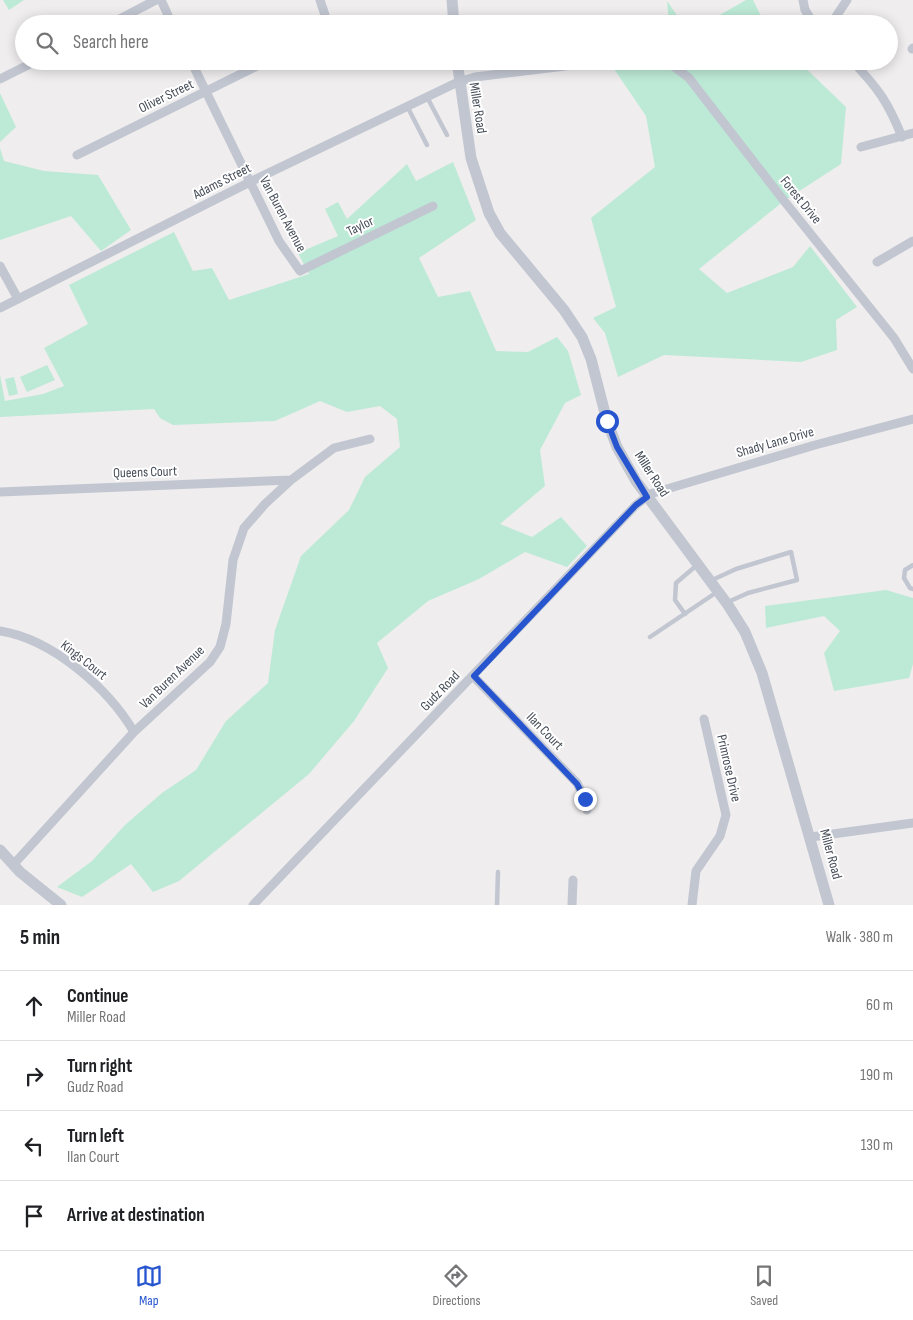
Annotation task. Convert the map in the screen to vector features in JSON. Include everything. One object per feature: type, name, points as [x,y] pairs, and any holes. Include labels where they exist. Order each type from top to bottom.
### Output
[{"type":"street","points":[[127,15],[156,0]]},
{"type":"street","points":[[161,0],[168,15]]},
{"type":"street","points":[[320,0],[325,15]]},
{"type":"street","points":[[452,0],[453,15]]},
{"type":"street","points":[[803,0],[808,15]]},
{"type":"street","points":[[837,15],[847,0]]},
{"type":"street","points":[[0,79],[18,70]]},
{"type":"street","name":"Van Buren Avenue","points":[[196,70],[279,241],[300,272]]},
{"type":"street","name":"Oliver Street","points":[[77,156],[249,70]]},
{"type":"street","name":"Miller Road","points":[[457,70],[471,158],[489,213],[500,233],[564,310],[582,337],[591,359],[607,421],[617,447],[647,497],[727,603],[744,632],[762,673],[811,837],[829,905]]},
{"type":"street","points":[[458,82],[475,76],[527,70]]},
{"type":"street","name":"Forest Drive","points":[[678,70],[689,78],[894,338],[913,369]]},
{"type":"street","points":[[861,70],[876,86],[889,106],[902,137]]},
{"type":"street","name":"Adams Street","points":[[0,308],[250,182],[458,82]]},
{"type":"street","points":[[860,147],[913,133]]},
{"type":"street","name":"Taylor","points":[[300,272],[433,206]]},
{"type":"street","points":[[877,262],[913,242]]},
{"type":"street","points":[[0,266],[18,299]]},
{"type":"street","name":"Shady Lane Drive","points":[[647,497],[671,487],[913,419]]},
{"type":"street","name":"Van Buren Avenue","points":[[13,866],[134,732],[210,662],[220,647],[226,624],[233,560],[244,528],[264,504],[291,480],[334,448],[370,439]]},
{"type":"street","name":"Queens Court","points":[[0,492],[291,480]]},
{"type":"street","name":"Gudz Road","points":[[253,905],[636,505],[647,497]]},
{"type":"street","name":"Kings Court","points":[[0,630],[28,639],[62,657],[104,693],[125,716],[134,732]]},
{"type":"street","name":"Ilan Court","points":[[474,676],[577,784],[585,799],[587,810]]},
{"type":"street","name":"Primrose Drive","points":[[692,905],[693,881],[696,871],[720,836],[726,815],[704,719]]},
{"type":"street","points":[[811,837],[913,822]]},
{"type":"street","points":[[0,850],[13,866],[61,905]]},
{"type":"street","points":[[572,905],[574,880]]},
{"type":"lane","points":[[427,97],[447,135]]},
{"type":"lane","points":[[407,106],[427,145]]},
{"type":"lane","points":[[710,581],[736,569],[791,552],[797,580],[748,593],[727,603]]},
{"type":"lane","points":[[685,614],[675,600],[676,583],[698,564]]},
{"type":"lane","points":[[913,565],[905,570],[904,578],[910,588],[913,589]]},
{"type":"lane","points":[[650,637],[718,591]]},
{"type":"lane","points":[[498,872],[498,905]]},
{"type":"green space","points":[[3,0],[24,0],[9,10]]},
{"type":"green space","points":[[746,0],[753,0],[760,15],[720,15]]},
{"type":"green space","points":[[667,1],[677,15],[668,15]]},
{"type":"green space","points":[[615,70],[807,70],[846,107],[841,164],[784,201],[699,269],[727,293],[793,267],[810,246],[857,307],[836,320],[837,350],[801,362],[664,355],[618,377],[605,333],[593,318],[616,307],[591,218],[655,167],[646,116]]},
{"type":"green space","points":[[0,93],[16,127],[0,142]]},
{"type":"green space","points":[[0,148],[4,161],[44,171],[98,175],[131,230],[101,251],[71,216],[0,240]]},
{"type":"green space","points":[[453,162],[476,220],[419,258],[438,297],[470,291],[496,351],[528,352],[557,337],[568,351],[581,395],[565,403],[540,450],[545,486],[500,524],[532,537],[561,517],[587,546],[567,567],[525,552],[479,579],[428,601],[377,643],[388,668],[354,721],[309,774],[179,881],[153,892],[131,864],[82,897],[57,887],[92,861],[125,825],[162,793],[196,770],[226,721],[268,683],[275,630],[301,556],[349,510],[365,477],[400,447],[397,419],[380,406],[347,412],[320,401],[275,421],[173,425],[160,418],[154,409],[0,417],[0,375],[5,401],[43,394],[64,386],[44,348],[88,324],[69,285],[174,232],[193,271],[212,268],[229,300],[309,274],[298,253],[338,236],[325,209],[338,202],[347,219],[407,164],[416,181]]},
{"type":"green space","points":[[47,365],[55,380],[27,392],[20,377]]},
{"type":"green space","points":[[14,377],[18,394],[9,396],[5,379]]},
{"type":"green space","points":[[886,590],[913,598],[913,664],[909,678],[834,691],[824,653],[840,631],[824,616],[766,628],[765,606]]},
{"type":"route","points":[[585,799],[577,784],[474,676],[636,505],[647,497],[617,447],[607,421]]}]
